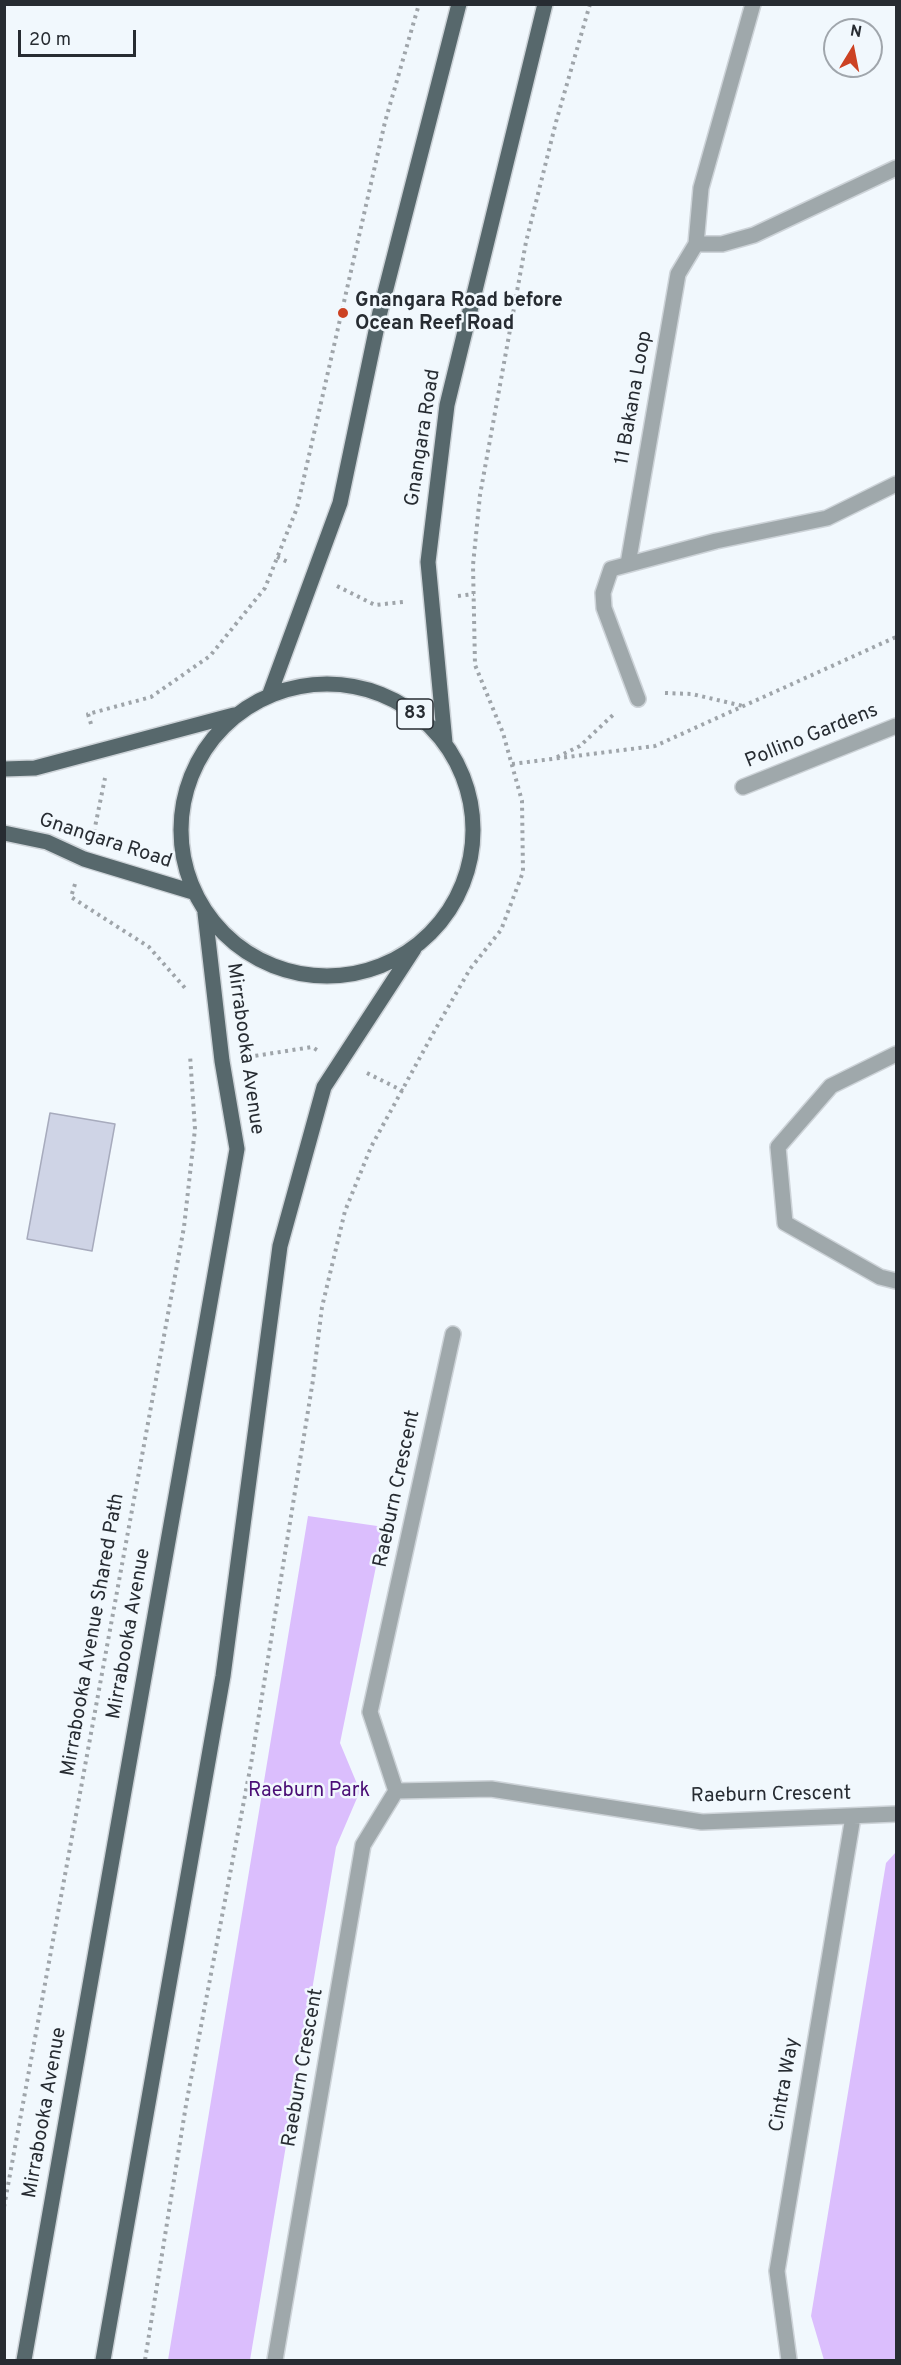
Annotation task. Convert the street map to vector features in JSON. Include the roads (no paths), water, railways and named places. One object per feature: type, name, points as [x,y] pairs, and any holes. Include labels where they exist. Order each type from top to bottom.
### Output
[{"type":"main road","points":[[269,696],[340,503],[380,312],[459,4]]},
{"type":"main road","name":"Gnangara Road","points":[[445,743],[428,562],[447,405],[545,4]]},
{"type":"main road","name":"83","points":[[4,768],[35,768],[234,716],[269,696],[307,685],[346,685],[384,695],[418,715],[445,743],[467,784],[475,830],[467,876],[462,886],[446,917],[414,950],[372,971],[325,977],[279,970],[238,948],[205,913],[193,892],[182,855],[180,816],[186,787],[208,743],[234,716]]},
{"type":"main road","name":"Gnangara Road","points":[[4,833],[47,842],[84,859],[193,892]]},
{"type":"main road","name":"Mirrabooka Avenue","points":[[24,2361],[237,1149],[222,1061],[205,913]]},
{"type":"main road","points":[[102,2361],[223,1676],[280,1246],[324,1087],[414,950]]},
{"type":"street","name":"11 Bakana Loop","points":[[628,564],[678,274],[696,244],[701,188],[753,4]]},
{"type":"street","points":[[696,244],[722,244],[754,234],[897,168]]},
{"type":"street","points":[[638,699],[604,608],[603,593],[611,569],[716,541],[826,518],[897,484]]},
{"type":"street","name":"Pollino Gardens","points":[[743,787],[897,726]]},
{"type":"street","points":[[897,1054],[831,1086],[778,1148],[785,1223],[880,1277],[897,1281]]},
{"type":"street","name":"Raeburn Crescent","points":[[275,2361],[363,1845],[396,1791],[370,1712],[453,1334]]},
{"type":"street","name":"Raeburn Crescent","points":[[396,1791],[491,1789],[702,1822],[897,1814]]},
{"type":"street","name":"Cintra Way","points":[[789,2361],[777,2271],[853,1817]]},
{"type":"place","name":"Gnangara Road before Ocean Reef Road","points":[[343,313]]},
{"type":"park label","name":"Raeburn Park","points":[[309,1792]]}]
